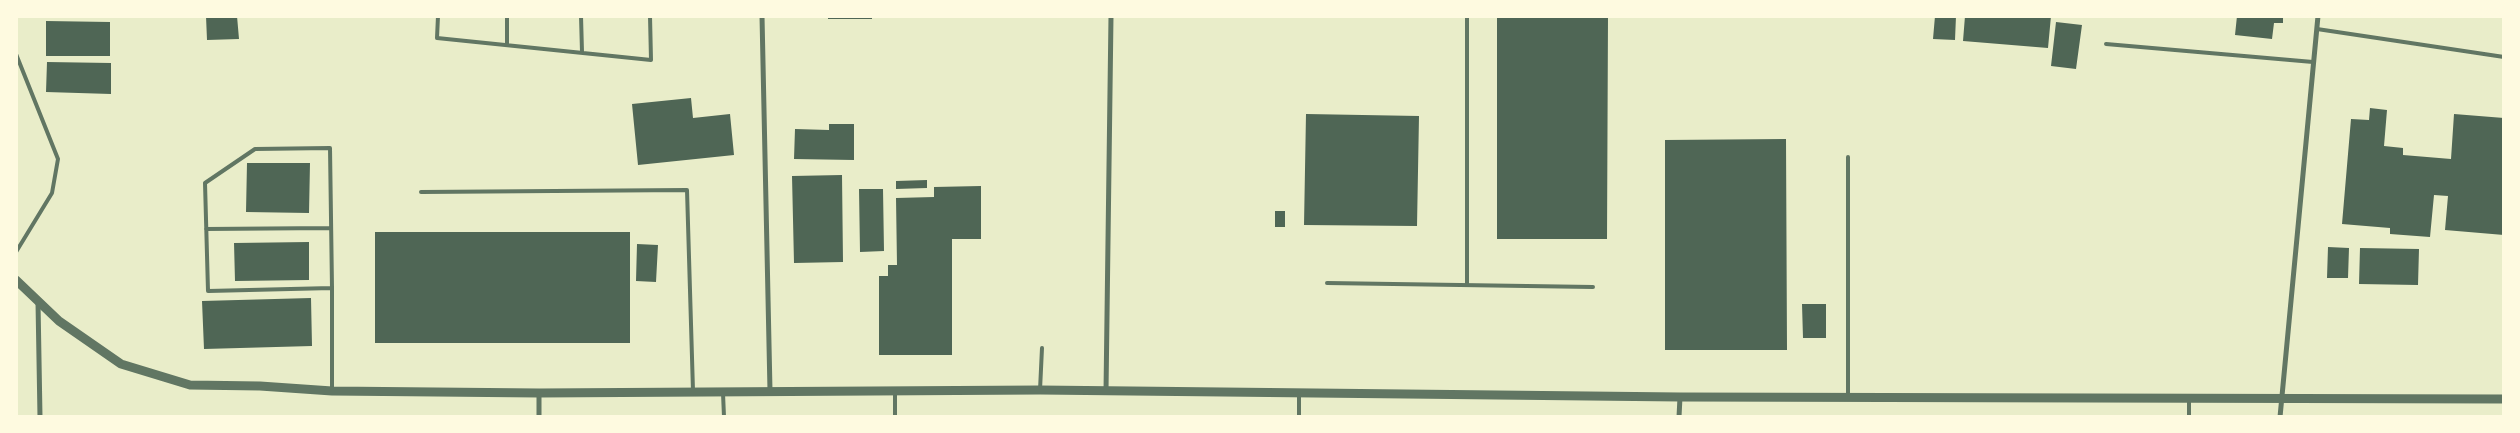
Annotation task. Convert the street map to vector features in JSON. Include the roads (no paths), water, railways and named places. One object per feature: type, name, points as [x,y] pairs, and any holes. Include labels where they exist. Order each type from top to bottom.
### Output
[{"type":"street","points":[[762,16],[770,391]]},
{"type":"street","points":[[1106,391],[1111,16]]},
{"type":"street","points":[[2280,417],[2318,16]]},
{"type":"street","points":[[16,280],[59,320],[121,364],[190,385],[260,386],[332,391],[539,393],[1040,390],[1680,397],[2504,399]]},
{"type":"street","points":[[38,301],[40,417]]},
{"type":"street","points":[[539,393],[539,417]]},
{"type":"street","points":[[1679,417],[1680,397]]},
{"type":"lane","points":[[438,16],[437,38],[651,60],[650,16]]},
{"type":"lane","points":[[507,16],[507,44]]},
{"type":"lane","points":[[581,16],[582,52]]},
{"type":"lane","points":[[1467,16],[1467,285]]},
{"type":"lane","points":[[2316,29],[2504,57]]},
{"type":"lane","points":[[2106,44],[2313,62]]},
{"type":"lane","points":[[16,54],[58,159],[52,193],[16,252]]},
{"type":"lane","points":[[332,288],[208,291],[205,184],[254,149],[330,148],[332,288],[332,391]]},
{"type":"lane","points":[[1848,157],[1848,398]]},
{"type":"lane","points":[[421,192],[687,190],[693,392]]},
{"type":"lane","points":[[206,229],[331,228]]},
{"type":"lane","points":[[1327,283],[1594,287]]},
{"type":"lane","points":[[1040,390],[1042,348]]},
{"type":"lane","points":[[895,390],[895,417]]},
{"type":"lane","points":[[723,391],[724,417]]},
{"type":"lane","points":[[1299,393],[1299,417]]},
{"type":"lane","points":[[2189,399],[2189,417]]}]
